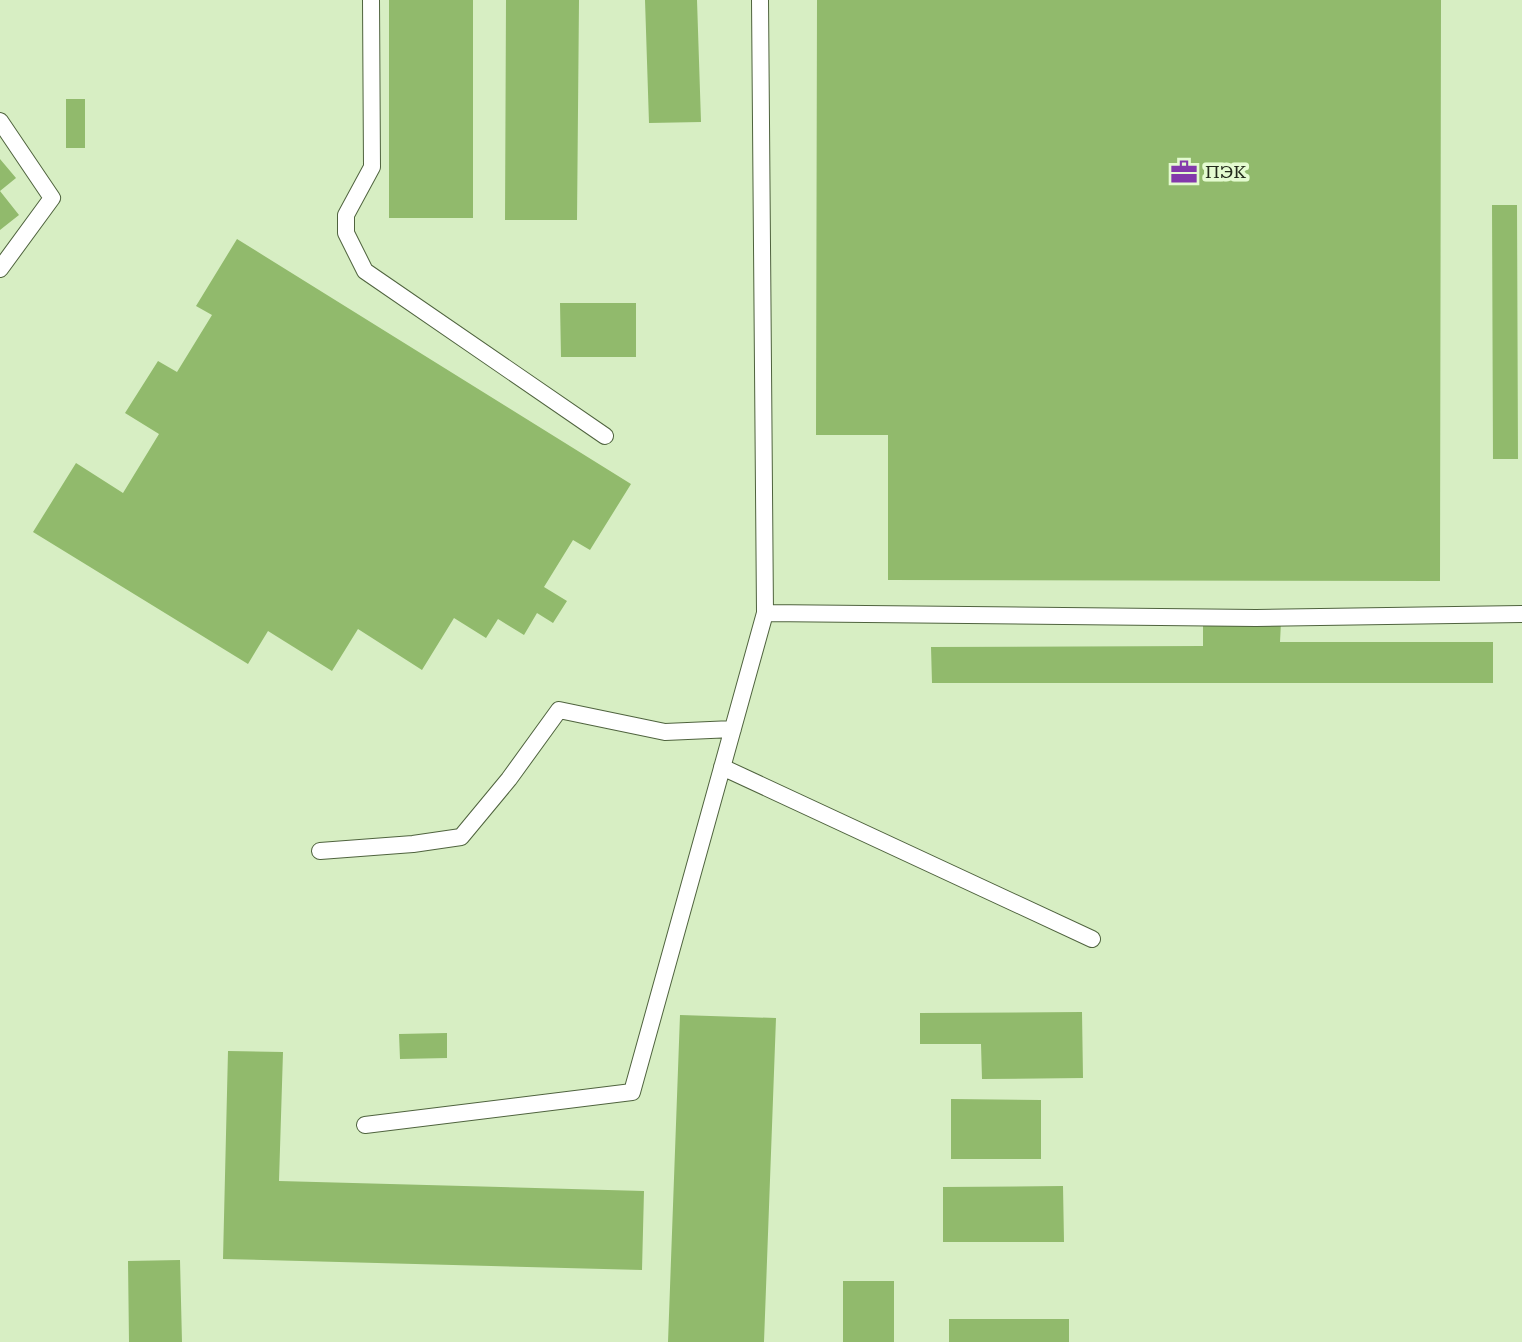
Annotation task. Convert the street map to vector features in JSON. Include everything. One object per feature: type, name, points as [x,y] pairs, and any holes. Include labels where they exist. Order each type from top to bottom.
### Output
[{"type":"lane","points":[[371,0],[372,167],[346,215],[346,233],[365,271],[605,436]]},
{"type":"lane","points":[[365,1125],[632,1092],[765,613],[760,0]]},
{"type":"lane","points":[[0,121],[52,198],[0,269]]},
{"type":"lane","points":[[765,613],[1242,618],[1522,614]]},
{"type":"lane","points":[[320,851],[461,838],[509,779],[559,710],[665,732],[733,729]]},
{"type":"lane","points":[[722,767],[1092,939]]},
{"type":"building","points":[[389,0],[473,0],[473,218],[389,218]]},
{"type":"building","points":[[506,0],[579,0],[577,220],[505,220]]},
{"type":"building","points":[[645,0],[697,0],[701,122],[649,123]]},
{"type":"building","points":[[817,0],[1441,0],[1440,581],[888,580],[888,435],[816,435]]},
{"type":"building","points":[[66,99],[85,99],[85,148],[66,148]]},
{"type":"building","points":[[0,159],[16,178],[0,191]]},
{"type":"building","points":[[0,191],[19,215],[0,230]]},
{"type":"building","points":[[1492,205],[1517,205],[1518,459],[1493,459]]},
{"type":"building","points":[[237,239],[631,484],[590,550],[573,540],[544,587],[567,601],[553,623],[537,613],[524,635],[498,619],[486,638],[454,618],[422,670],[358,629],[332,671],[268,631],[248,664],[33,532],[76,463],[123,493],[159,434],[125,413],[158,361],[177,372],[212,315],[196,306]]},
{"type":"building","points":[[560,303],[636,303],[636,357],[561,357]]},
{"type":"building","points":[[1203,622],[1281,622],[1280,642],[1493,642],[1493,683],[932,683],[931,647],[1203,646]]},
{"type":"building","points":[[1082,1012],[1083,1078],[982,1079],[981,1044],[920,1044],[920,1013]]},
{"type":"building","points":[[680,1015],[776,1018],[764,1342],[668,1342]]},
{"type":"building","points":[[447,1033],[447,1058],[400,1059],[399,1034]]},
{"type":"building","points":[[228,1051],[283,1052],[279,1181],[644,1191],[642,1270],[223,1259]]},
{"type":"building","points":[[951,1099],[1041,1100],[1041,1159],[951,1159]]},
{"type":"building","points":[[1063,1186],[1064,1242],[943,1242],[943,1187]]},
{"type":"building","points":[[180,1260],[182,1342],[129,1342],[128,1261]]},
{"type":"building","points":[[843,1281],[894,1281],[894,1342],[843,1342]]},
{"type":"building","points":[[949,1319],[1069,1319],[1069,1342],[949,1342]]},
{"type":"place","name":"ПЭК","points":[[1184,172]]}]
